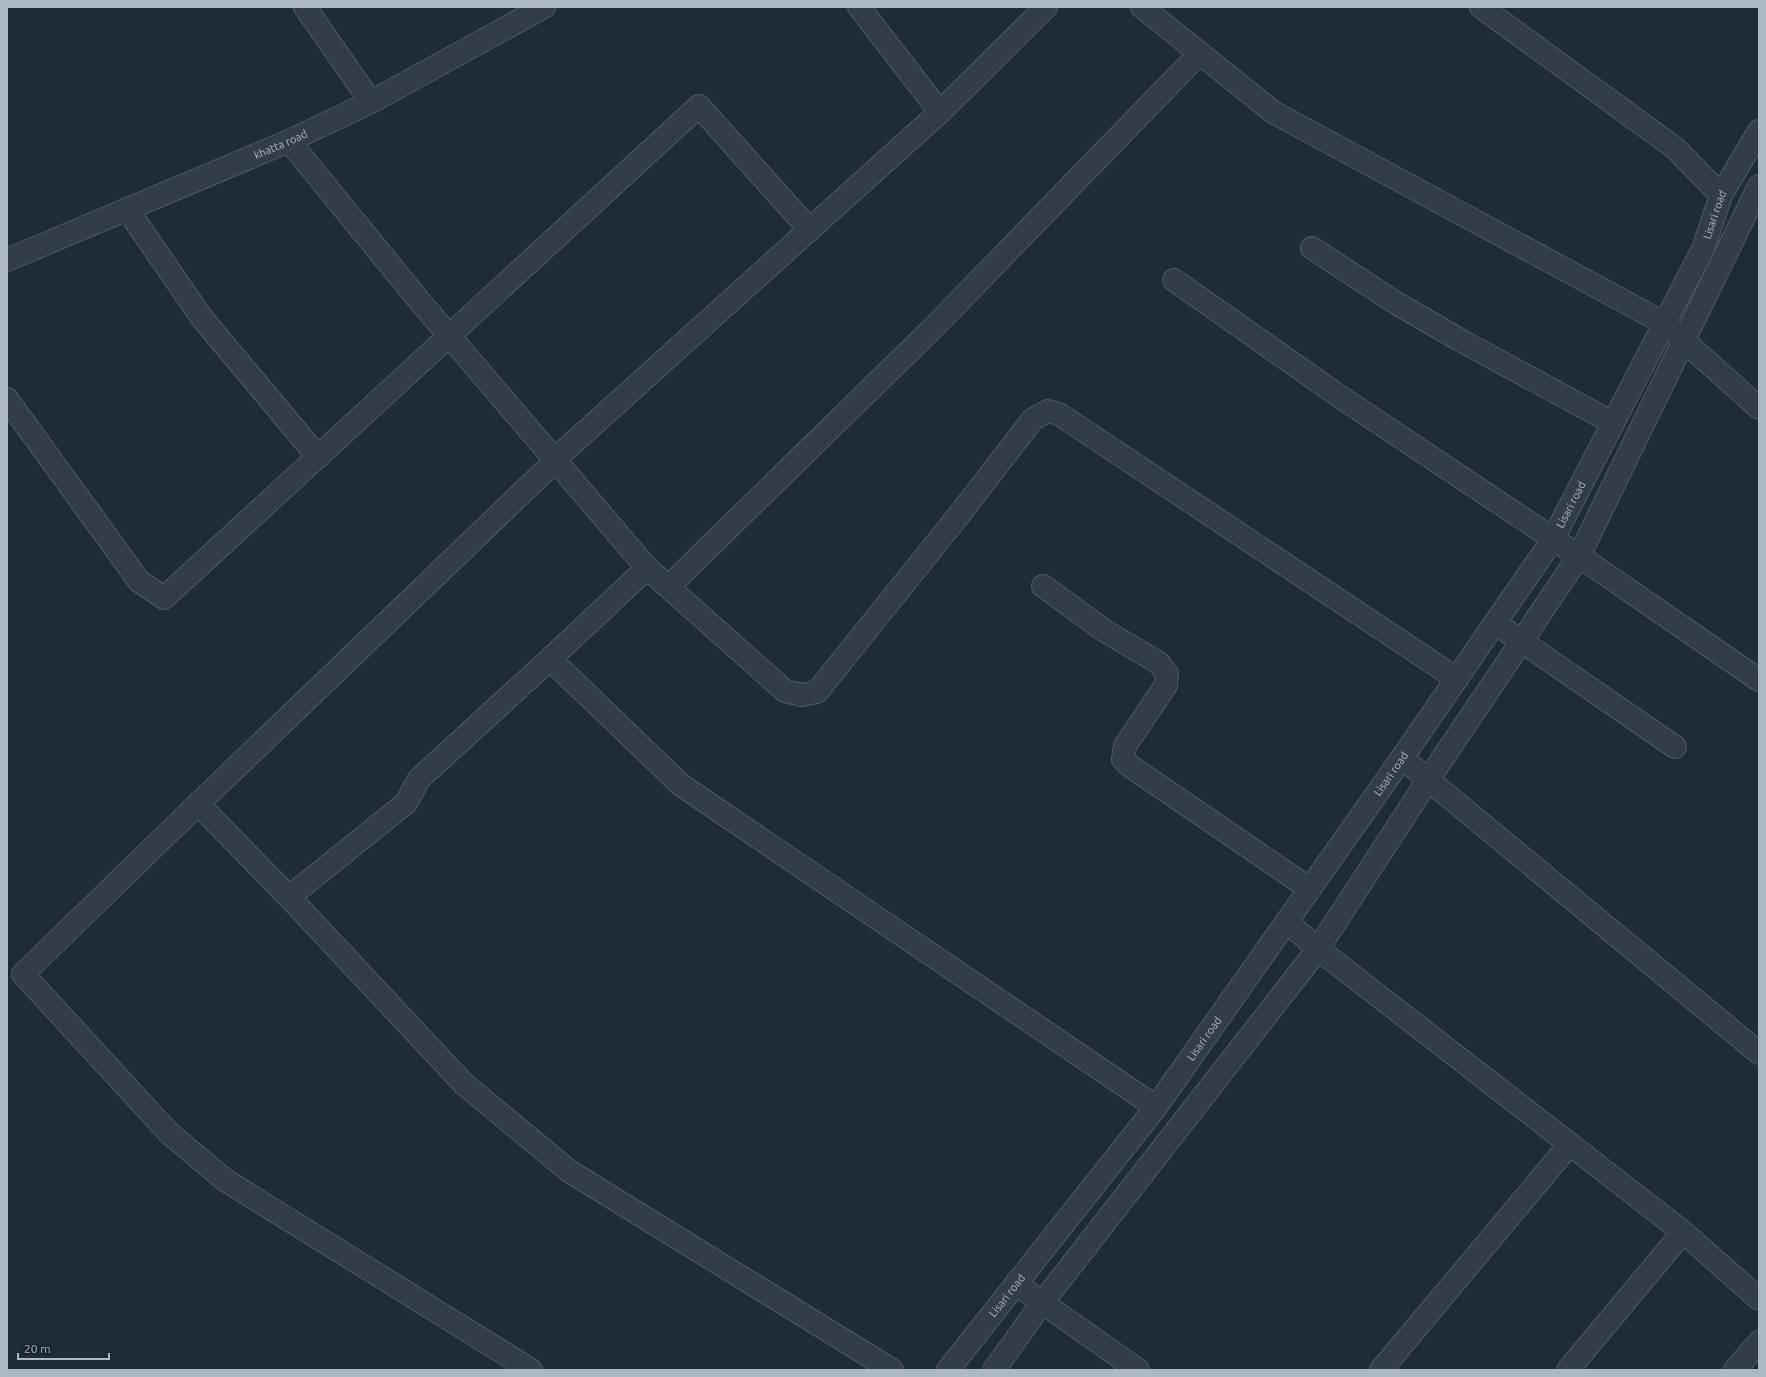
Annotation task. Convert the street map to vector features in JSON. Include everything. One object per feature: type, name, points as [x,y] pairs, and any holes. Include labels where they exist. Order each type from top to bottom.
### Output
[{"type":"street","points":[[304,7],[371,102]]},
{"type":"street","name":"khatta road","points":[[7,260],[289,141],[371,102],[544,7]]},
{"type":"street","points":[[859,7],[940,112]]},
{"type":"street","points":[[531,1370],[225,1180],[169,1133],[23,974],[198,804],[548,469],[554,463],[554,460],[940,112],[1046,7]]},
{"type":"street","points":[[1142,7],[1273,112],[1664,323],[1759,408]]},
{"type":"street","points":[[1481,7],[1675,148],[1721,195]]},
{"type":"street","points":[[668,587],[935,326],[1200,53]]},
{"type":"street","points":[[7,399],[139,581],[164,598],[699,106],[809,229]]},
{"type":"street","name":"Lisari road","points":[[948,1370],[1156,1107],[1402,758],[1552,539],[1703,249],[1721,195],[1759,132]]},
{"type":"street","points":[[289,141],[449,336],[647,568],[785,691],[802,695],[817,692],[959,515],[1033,419],[1048,411],[1059,414],[1457,679]]},
{"type":"street","points":[[994,1370],[1042,1303],[1318,949],[1428,780],[1579,556],[1759,186]]},
{"type":"street","points":[[127,209],[202,318],[318,457]]},
{"type":"street","points":[[1312,248],[1396,303],[1460,340],[1613,423]]},
{"type":"street","points":[[1174,280],[1338,396],[1579,556],[1759,680]]},
{"type":"street","points":[[289,897],[406,803],[420,779],[647,568]]},
{"type":"street","points":[[1043,586],[1105,631],[1159,663],[1167,674],[1166,685],[1125,746],[1123,759],[1130,766],[1310,889]]},
{"type":"street","points":[[1495,623],[1675,747]]},
{"type":"street","points":[[550,659],[681,786],[1156,1107]]},
{"type":"street","points":[[1402,758],[1759,1053]]},
{"type":"street","points":[[198,804],[289,897],[464,1084],[570,1171],[892,1370]]},
{"type":"street","points":[[1287,922],[1318,949],[1684,1232],[1759,1299]]},
{"type":"street","points":[[1381,1370],[1570,1144]]},
{"type":"street","points":[[1568,1370],[1684,1232]]},
{"type":"street","points":[[1016,1284],[1138,1370]]},
{"type":"street","points":[[1735,1370],[1759,1342]]}]
